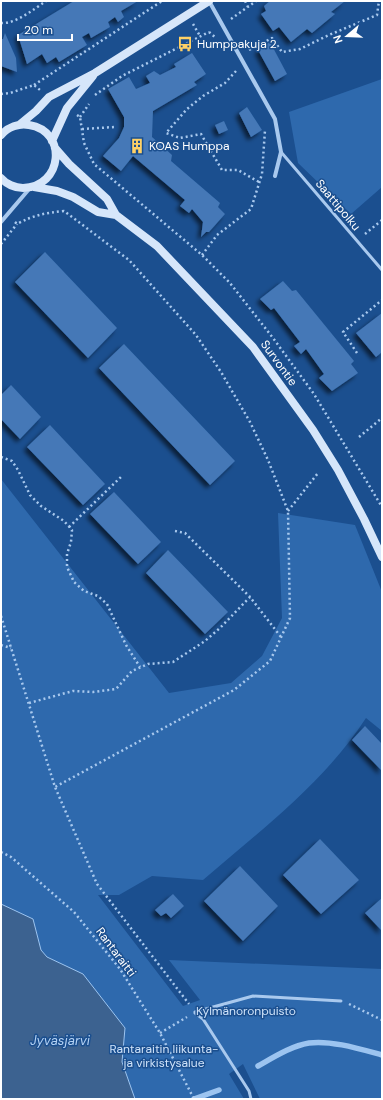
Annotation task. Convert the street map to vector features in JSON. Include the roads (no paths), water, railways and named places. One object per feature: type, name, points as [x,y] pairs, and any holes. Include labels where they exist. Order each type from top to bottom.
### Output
[{"type":"main road","points":[[1,135],[36,111],[49,97],[95,73],[209,1]]},
{"type":"main road","points":[[32,187],[43,182],[50,176],[56,157],[54,144],[67,108],[95,73]]},
{"type":"main road","name":"Survontie","points":[[15,126],[27,124],[42,129],[69,164],[107,199],[116,215],[157,246],[253,347],[313,430],[338,470],[382,557]]},
{"type":"main road","points":[[1,125],[15,126]]},
{"type":"main road","name":"Survontie","points":[[1,178],[11,185],[20,188],[32,187],[57,191],[98,212],[116,215]]},
{"type":"street","points":[[209,1],[221,25],[275,119],[281,152],[275,176]]},
{"type":"street","points":[[1,222],[32,187]]},
{"type":"lane","name":"Saattipolku","points":[[281,152],[382,270]]},
{"type":"lane","points":[[252,1099],[249,1091],[204,1019],[195,1012],[253,996],[341,1001]]},
{"type":"water","name":"Jyväsjärvi","points":[[1,904],[33,919],[41,950],[47,957],[83,974],[125,1028],[122,1062],[135,1099],[1,1099]]},
{"type":"waterway","points":[[258,1066],[289,1049],[302,1044],[318,1042],[336,1044],[382,1055]]},
{"type":"waterway","points":[[194,1099],[219,1090]]},
{"type":"place","name":"Humppakuja 2","points":[[185,44]]},
{"type":"place","name":"KOAS Humppa","points":[[137,146]]},
{"type":"park label","name":"Kylmänoronpuisto","points":[[246,1011]]},
{"type":"park label","name":"Rantaraitin liikunta- ja virkistysalue","points":[[164,1056]]}]
